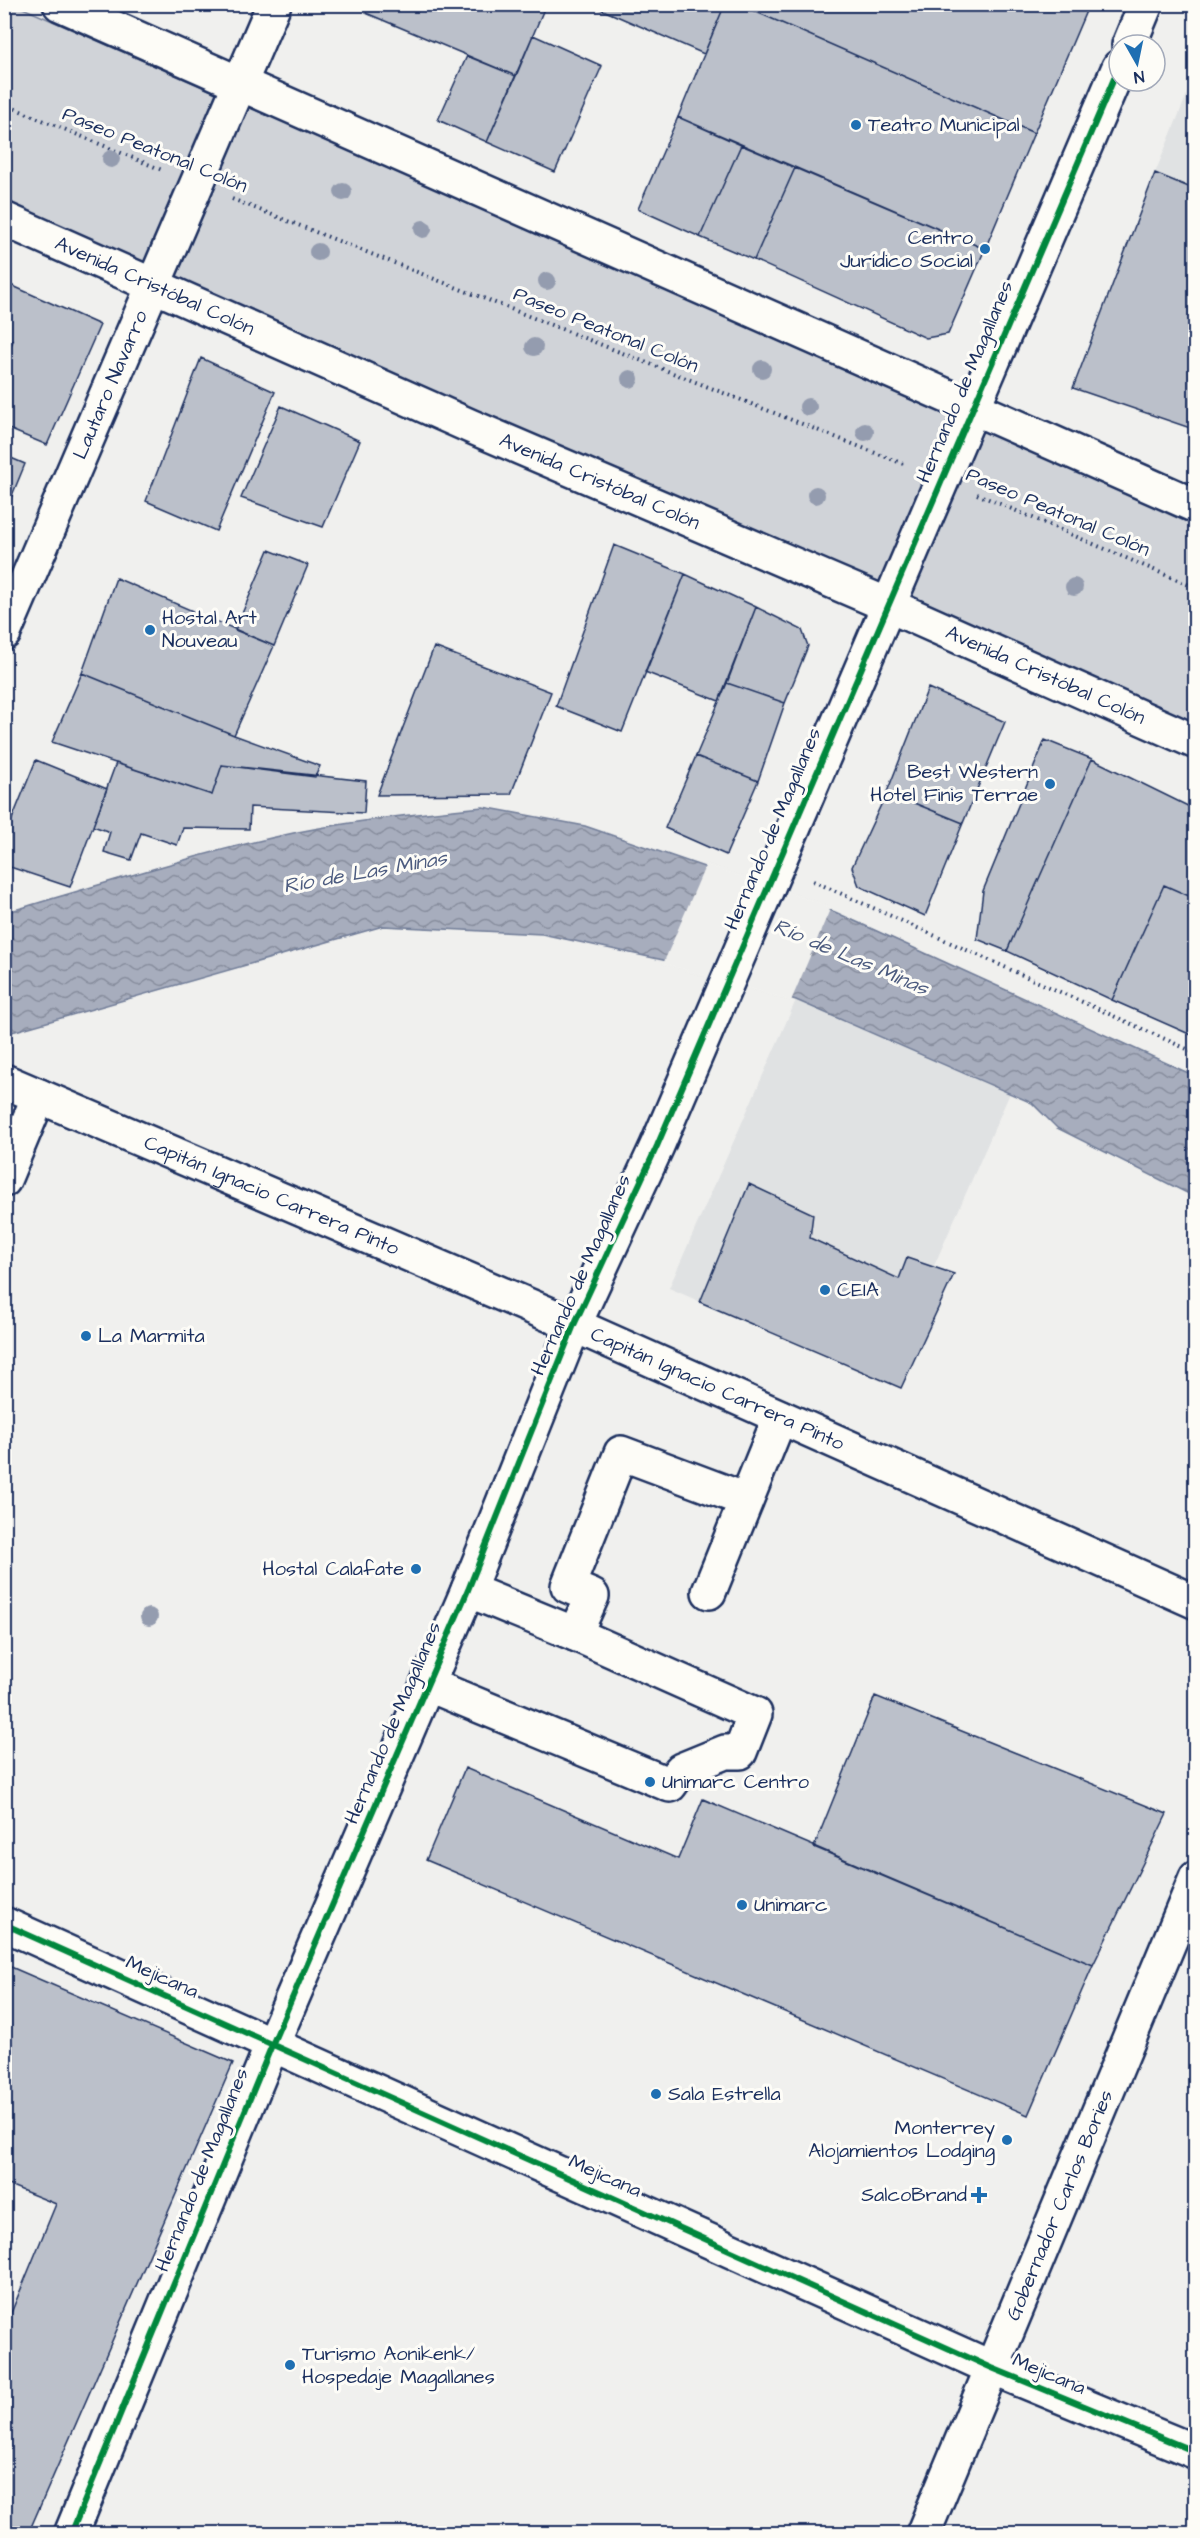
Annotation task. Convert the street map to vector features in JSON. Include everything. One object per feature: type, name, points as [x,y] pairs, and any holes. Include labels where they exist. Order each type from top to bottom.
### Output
[{"type":"main road","points":[[60,4],[1196,506]]},
{"type":"main road","name":"Lautaro Navarro","points":[[4,633],[274,4]]},
{"type":"main road","points":[[1134,33],[1146,4]]},
{"type":"main road","name":"Hernando de Magallanes","points":[[70,2534],[272,2044],[468,1590],[574,1325],[657,1146],[1108,93]]},
{"type":"main road","name":"Avenida Cristóbal Colón","points":[[4,219],[470,426],[888,605],[1196,742]]},
{"type":"main road","name":"Capitán Ignacio Carrera Pinto","points":[[4,1081],[574,1325],[1196,1602]]},
{"type":"main road","points":[[4,1180],[39,1096]]},
{"type":"main road","points":[[709,1592],[780,1417]]},
{"type":"main road","points":[[575,1634],[592,1596],[568,1586],[621,1453],[746,1500]]},
{"type":"main road","points":[[427,1684],[670,1785],[681,1770],[725,1752],[740,1752],[755,1713],[468,1590]]},
{"type":"main road","name":"Gobernador Carlos Bories","points":[[923,2534],[1196,1878]]},
{"type":"main road","name":"Mejicana","points":[[4,1924],[992,2368],[1196,2452]]},
{"type":"path","points":[[776,864],[1196,1053]]},
{"type":"shaded area","points":[[5,5],[16,5],[1195,522],[1195,725],[5,203]]},
{"type":"shaded area","points":[[1195,75],[1195,190],[1155,173]]},
{"type":"shaded area","points":[[796,1000],[1010,1093],[883,1382],[669,1288]]},
{"type":"water","name":"Río de Las Minas","points":[[483,807],[585,826],[835,912],[1195,1076],[1195,1197],[1057,1128],[1032,1103],[796,1000],[663,960],[542,934],[383,926],[5,1034],[5,913],[187,859],[261,840],[390,817]]},
{"type":"pier","points":[[706,864],[831,907],[791,1001],[663,964]]},
{"type":"building","points":[[370,4],[546,4],[516,76],[366,13]]},
{"type":"building","points":[[589,4],[725,4],[704,54]]},
{"type":"building","name":"Teatro Municipal","points":[[725,4],[738,4],[1034,133],[985,249],[678,117]]},
{"type":"building","points":[[738,4],[1089,4],[1034,133]]},
{"type":"building","points":[[533,35],[602,66],[555,172],[487,142]]},
{"type":"building","points":[[467,56],[516,76],[487,142],[438,120]]},
{"type":"building","points":[[678,117],[741,145],[700,237],[638,209]]},
{"type":"building","points":[[741,145],[795,168],[754,260],[700,237]]},
{"type":"building","points":[[795,168],[985,249],[948,334],[926,338],[754,260]]},
{"type":"building","points":[[1155,173],[1196,190],[1196,430],[1073,388]]},
{"type":"building","points":[[4,282],[100,325],[47,445],[4,427],[4,361],[13,341],[4,337]]},
{"type":"building","points":[[201,358],[275,392],[216,531],[146,501]]},
{"type":"building","points":[[281,406],[360,441],[323,527],[241,498]]},
{"type":"building","points":[[4,455],[25,464],[4,515]]},
{"type":"building","points":[[614,545],[685,574],[622,732],[556,706]]},
{"type":"building","points":[[269,550],[308,565],[274,646],[235,630]]},
{"type":"building","points":[[685,574],[756,607],[719,701],[645,672]]},
{"type":"building","points":[[116,578],[274,646],[234,735],[82,673]]},
{"type":"building","points":[[756,607],[802,630],[808,646],[785,703],[727,683]]},
{"type":"building","points":[[434,647],[551,692],[511,794],[377,795]]},
{"type":"building","points":[[82,673],[234,735],[320,766],[315,777],[222,765],[212,795],[52,742]]},
{"type":"building","points":[[727,683],[785,703],[758,781],[696,756]]},
{"type":"building","points":[[928,688],[1005,722],[963,823],[887,792]]},
{"type":"building","points":[[1045,740],[1092,759],[1007,951],[977,939],[983,891]]},
{"type":"building","points":[[696,756],[758,781],[726,855],[665,828]]},
{"type":"building","points":[[1092,759],[1196,810],[1196,899],[1164,885],[1112,1000],[1007,951]]},
{"type":"building","points":[[36,760],[107,789],[70,887],[4,865],[4,839]]},
{"type":"building","points":[[116,763],[212,795],[222,765],[366,781],[364,813],[250,807],[249,829],[183,828],[177,845],[141,833],[131,860],[104,852],[110,832],[93,826]]},
{"type":"building","points":[[887,792],[963,823],[925,916],[859,886],[852,867]]},
{"type":"building","points":[[1164,885],[1196,899],[1196,1037],[1112,1000]]},
{"type":"building","name":"CEIA","points":[[749,1184],[813,1214],[810,1238],[899,1279],[907,1258],[954,1274],[901,1388],[700,1302]]},
{"type":"building","points":[[875,1696],[1167,1814],[1093,1965],[814,1847]]},
{"type":"building","name":"Unimarc","points":[[465,1768],[678,1859],[703,1799],[1093,1965],[1028,2115],[426,1860]]},
{"type":"building","points":[[4,1964],[233,2063],[28,2534],[4,2534],[4,2330],[56,2204],[4,2183]]},
{"type":"cycle path","points":[[71,2534],[272,2045],[468,1590],[574,1325],[657,1146],[1108,93]]},
{"type":"cycle path","points":[[4,1924],[992,2368],[1196,2452]]},
{"type":"place","name":"Teatro Municipal","points":[[856,125]]},
{"type":"place","name":"Centro Jurídico Social","points":[[985,249]]},
{"type":"place","name":"Hostal Art Nouveau","points":[[150,630]]},
{"type":"place","name":"Best Western Hotel Finis Terrae","points":[[1050,784]]},
{"type":"place","name":"CEIA","points":[[825,1290]]},
{"type":"place","name":"La Marmita","points":[[86,1336]]},
{"type":"place","name":"Hostal Calafate","points":[[416,1569]]},
{"type":"place","name":"Unimarc Centro","points":[[650,1782]]},
{"type":"place","name":"Unimarc","points":[[742,1905]]},
{"type":"place","name":"Sala Estrella","points":[[656,2094]]},
{"type":"place","name":"Monterrey Alojamientos Lodging","points":[[1007,2140]]},
{"type":"place","name":"SalcoBrand","points":[[979,2195]]},
{"type":"place","name":"Turismo Aonikenk/ Hospedaje Magallanes","points":[[290,2365]]}]
